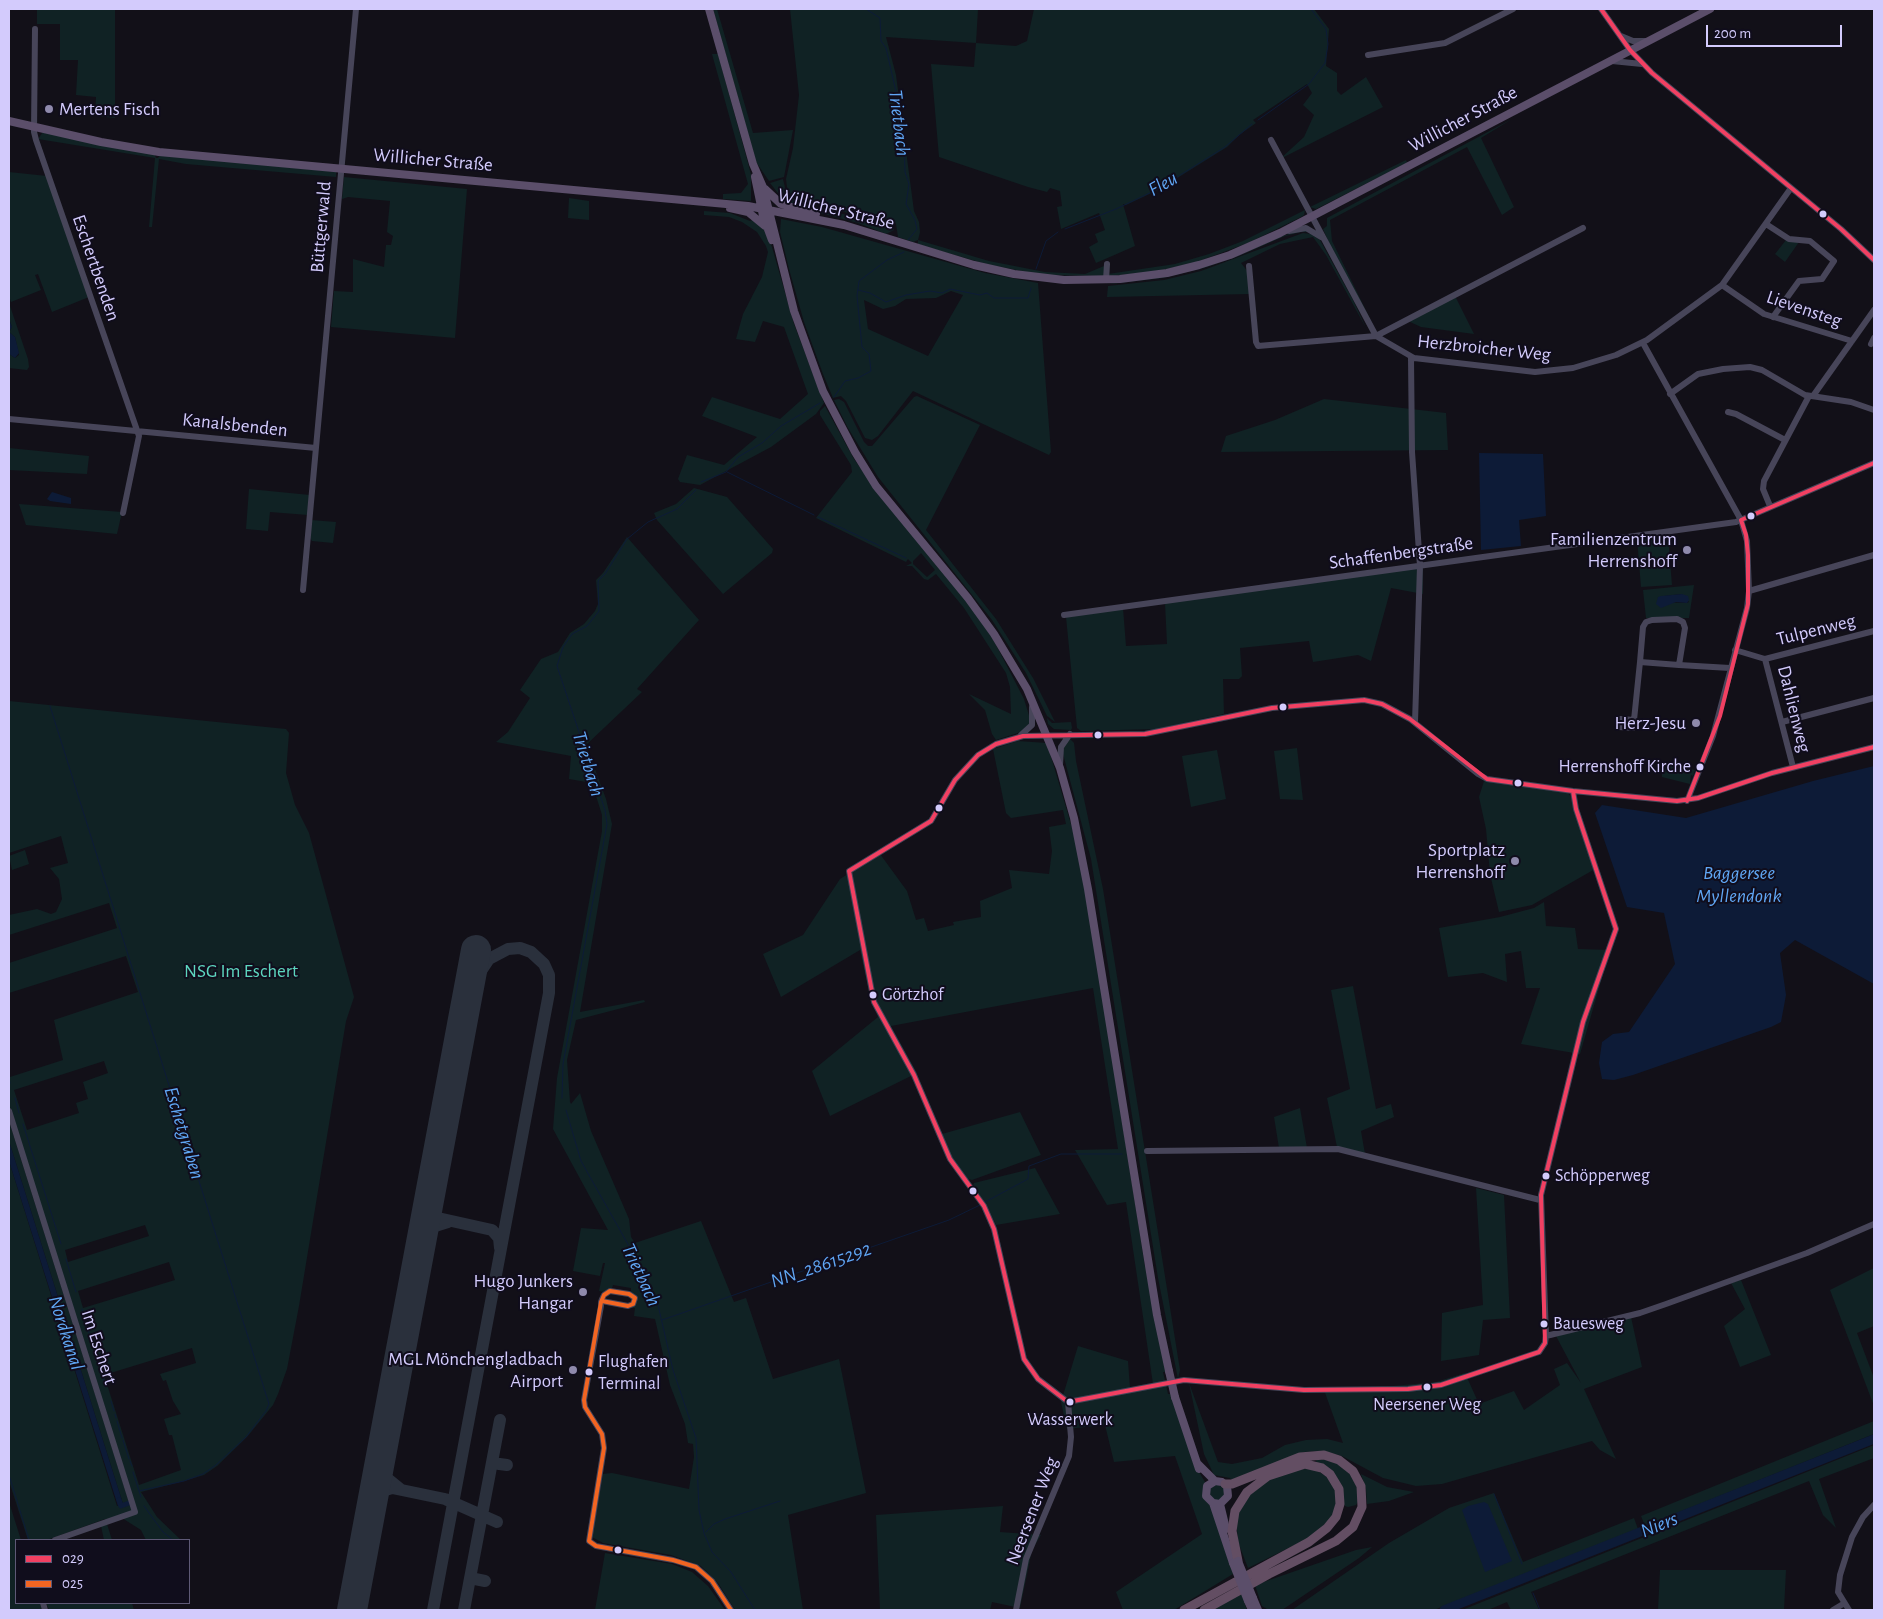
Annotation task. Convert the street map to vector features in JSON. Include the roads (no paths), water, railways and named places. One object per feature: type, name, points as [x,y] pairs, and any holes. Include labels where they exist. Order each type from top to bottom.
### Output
[{"type":"highway","points":[[1204,1610],[1269,1574],[1332,1544],[1352,1527],[1359,1517],[1363,1500],[1360,1482],[1348,1466],[1330,1457],[1317,1455],[1300,1457],[1232,1484],[1227,1488]]},
{"type":"highway","points":[[1184,1610],[1309,1542],[1327,1528],[1336,1517],[1340,1499],[1337,1483],[1326,1471],[1311,1464],[1298,1466],[1227,1488]]},
{"type":"highway","points":[[1235,1562],[1232,1529],[1236,1508],[1247,1492],[1268,1476]]},
{"type":"main road","points":[[708,9],[805,346],[823,391],[876,486],[981,615],[1027,689],[1060,768],[1074,818],[1088,889],[1156,1305],[1175,1397],[1207,1486],[1206,1496],[1216,1504],[1235,1562],[1251,1599],[1258,1610]]},
{"type":"main road","name":"Willicher Straße","points":[[9,121],[35,128],[159,152],[765,208],[828,221],[1007,272],[1058,280],[1106,280],[1159,274],[1199,265],[1230,255],[1280,233],[1710,9]]},
{"type":"main road","points":[[753,164],[763,187],[767,228],[780,258]]},
{"type":"main road","points":[[763,187],[781,204],[818,215],[828,221]]},
{"type":"main road","points":[[706,202],[748,212],[767,228]]},
{"type":"main road","points":[[1198,1464],[1215,1481],[1227,1488],[1226,1500],[1216,1504]]},
{"type":"main road","points":[[1207,1486],[1215,1481]]},
{"type":"main road","points":[[1251,1599],[1252,1610]]},
{"type":"street","name":"Büttgerwald","points":[[316,448],[340,168],[356,9]]},
{"type":"street","points":[[1368,55],[1445,43],[1511,9]]},
{"type":"street","points":[[1601,9],[1618,35],[1642,64],[1842,229],[1874,260]]},
{"type":"street","name":"Eschertbenden","points":[[35,30],[36,140],[139,436],[123,513]]},
{"type":"street","points":[[1618,35],[1633,41],[1648,41]]},
{"type":"street","points":[[1608,62],[1626,61],[1642,64]]},
{"type":"street","points":[[1271,140],[1311,217]]},
{"type":"street","name":"Herzbroicher Weg","points":[[1311,217],[1376,336],[1411,358],[1542,372],[1567,369],[1610,357],[1643,343],[1722,285],[1791,188]]},
{"type":"street","points":[[1766,224],[1790,239],[1810,241],[1834,261],[1822,279],[1799,281],[1773,317]]},
{"type":"street","points":[[1280,233],[1306,228],[1324,239]]},
{"type":"street","name":"Herzbroicher Weg","points":[[1249,266],[1256,342],[1258,346],[1376,336],[1583,228]]},
{"type":"street","points":[[1106,280],[1107,264]]},
{"type":"street","name":"Lievensteg","points":[[1722,285],[1760,312],[1852,341]]},
{"type":"street","points":[[1770,506],[1763,484],[1785,440],[1811,396],[1874,310]]},
{"type":"street","points":[[1643,343],[1741,520],[1747,542],[1750,591],[1713,736],[1687,801]]},
{"type":"street","points":[[1411,358],[1412,452],[1420,566],[1415,722]]},
{"type":"street","points":[[1670,394],[1698,374],[1744,367],[1762,370],[1811,396],[1851,402],[1874,410]]},
{"type":"street","points":[[1728,412],[1736,414],[1785,440]]},
{"type":"street","name":"Kanalsbenden","points":[[9,419],[316,448]]},
{"type":"street","points":[[303,590],[316,448]]},
{"type":"street","name":"Schaffenbergstraße","points":[[1064,615],[1741,520],[1874,463]]},
{"type":"street","points":[[1750,591],[1874,555]]},
{"type":"street","points":[[1634,720],[1645,624],[1652,620],[1677,619],[1683,622],[1685,628],[1679,665]]},
{"type":"street","name":"Tulpenweg","points":[[1766,659],[1874,631]]},
{"type":"street","name":"Dahlienweg","points":[[1736,650],[1766,659],[1793,767]]},
{"type":"street","points":[[1640,662],[1730,668]]},
{"type":"street","points":[[1027,689],[1033,720],[1028,730],[1017,737],[992,746],[964,768],[931,821],[849,871],[874,1002],[914,1075],[950,1159],[984,1206],[994,1229],[1024,1359],[1038,1379],[1068,1402],[1184,1380],[1304,1390],[1408,1388],[1440,1385],[1533,1354],[1542,1348],[1546,1336],[1540,1200],[1583,1022],[1616,928],[1576,809],[1573,791]]},
{"type":"street","points":[[1782,722],[1874,699]]},
{"type":"street","points":[[1017,737],[1047,734],[1150,733],[1260,710],[1359,700],[1382,704],[1415,722],[1483,777],[1573,791],[1673,801],[1687,801],[1793,767],[1874,747]]},
{"type":"street","points":[[1060,768],[1061,747],[1070,734]]},
{"type":"street","name":"Im Eschert","points":[[9,1111],[135,1512],[58,1539]]},
{"type":"street","points":[[1147,1151],[1338,1149],[1540,1200]]},
{"type":"street","points":[[1546,1336],[1658,1307],[1807,1253],[1874,1224]]},
{"type":"street","points":[[602,1301],[628,1306],[634,1304],[635,1298],[629,1294],[610,1291],[606,1293],[602,1301],[584,1400],[587,1410],[602,1434],[604,1448],[589,1541],[596,1546],[673,1560],[696,1567],[712,1581],[731,1610]]},
{"type":"street","name":"Neersener Weg","points":[[1016,1610],[1026,1559],[1069,1456],[1071,1431],[1068,1402]]},
{"type":"street","points":[[1849,1610],[1843,1604],[1838,1585],[1844,1557],[1863,1517],[1874,1505]]},
{"type":"street","points":[[1834,1610],[1843,1604]]},
{"type":"water","points":[[9,319],[12,327],[9,332]]},
{"type":"water","points":[[9,332],[15,337],[19,353],[15,358],[9,354]]},
{"type":"water","points":[[1479,453],[1543,454],[1546,516],[1519,520],[1521,546],[1481,550]]},
{"type":"water","points":[[52,492],[71,498],[71,504],[50,501],[47,499]]},
{"type":"water","points":[[1682,594],[1688,596],[1689,600],[1687,603],[1676,602],[1661,608],[1656,604],[1658,597]]},
{"type":"water","name":"Baggersee Myllendonk","points":[[1874,766],[1874,984],[1795,940],[1780,953],[1786,995],[1781,1022],[1633,1075],[1614,1080],[1602,1079],[1599,1063],[1602,1042],[1613,1034],[1629,1032],[1675,964],[1664,913],[1627,907],[1595,813],[1602,805],[1686,818],[1813,781]]},
{"type":"water","points":[[9,1141],[123,1504],[118,1506],[9,1161]]},
{"type":"water","points":[[1484,1502],[1488,1504],[1512,1561],[1485,1572],[1462,1510],[1468,1506]]},
{"type":"waterway","name":"Trietbach","points":[[866,9],[880,18],[881,41],[886,48],[897,96],[895,104],[904,137],[905,172],[909,184],[906,204],[915,220],[917,229],[908,240]]},
{"type":"waterway","name":"Fleu","points":[[1258,120],[1309,84],[1325,63],[1328,44],[1326,29],[1311,9]]},
{"type":"waterway","name":"Fleu","points":[[1065,229],[1116,209],[1158,189],[1225,147],[1252,124]]},
{"type":"waterway","name":"Fleu","points":[[1036,269],[1046,241],[1058,232]]},
{"type":"waterway","name":"Trietbach","points":[[834,397],[845,381],[858,378],[871,371],[869,354],[862,347],[857,296],[859,281],[887,260],[904,252]]},
{"type":"waterway","name":"Fleu","points":[[858,290],[870,293],[886,302],[906,295],[930,291],[942,293],[950,289],[980,295],[987,293],[994,298],[1028,298],[1031,288]]},
{"type":"waterway","name":"Trietbach","points":[[701,482],[726,472],[738,457],[762,443],[781,426],[820,403]]},
{"type":"waterway","points":[[727,472],[814,515]]},
{"type":"waterway","name":"Trietbach","points":[[562,1098],[563,1064],[607,824],[605,810],[557,666],[563,647],[572,634],[587,626],[599,611],[598,581],[605,574],[627,539],[648,522],[677,509],[696,490]]},
{"type":"waterway","points":[[818,517],[906,558]]},
{"type":"waterway","name":"Eschetgraben","points":[[50,706],[269,1404],[266,1411],[246,1437],[216,1465],[203,1474],[184,1481],[139,1491]]},
{"type":"waterway","points":[[9,1079],[10,1083]]},
{"type":"waterway","points":[[15,1098],[19,1113]]},
{"type":"waterway","name":"Trietbach","points":[[566,1110],[581,1161],[647,1278],[658,1305],[673,1370],[696,1438],[699,1510],[704,1533],[712,1552],[731,1572],[755,1610]]},
{"type":"waterway","points":[[23,1124],[61,1244]]},
{"type":"waterway","name":"NN_28615292","points":[[985,1202],[1028,1179],[1029,1166],[1061,1154],[1122,1154]]},
{"type":"waterway","name":"NN_28615292","points":[[662,1320],[949,1220],[980,1205]]},
{"type":"waterway","points":[[66,1259],[76,1292]]},
{"type":"waterway","points":[[82,1309],[89,1333]]},
{"type":"waterway","points":[[90,1335],[105,1384]]},
{"type":"waterway","points":[[111,1401],[114,1411]]},
{"type":"waterway","points":[[115,1414],[116,1418]]},
{"type":"waterway","points":[[117,1421],[122,1438]]},
{"type":"waterway","name":"Niers","points":[[1444,1610],[1874,1439]]},
{"type":"waterway","points":[[123,1440],[129,1459]]},
{"type":"waterway","points":[[130,1461],[132,1466]]},
{"type":"waterway","points":[[133,1472],[141,1497]]},
{"type":"waterway","points":[[9,1475],[29,1539]]},
{"type":"waterway","points":[[1494,1494],[1522,1564]]},
{"type":"waterway","name":"Nordkanal","points":[[119,1500],[121,1506],[129,1503]]},
{"type":"waterway","points":[[706,1532],[714,1524],[725,1519],[780,1501]]},
{"type":"waterway","points":[[144,1506],[163,1532],[172,1539]]},
{"type":"waterway","points":[[1533,1593],[1540,1610]]},
{"type":"place","name":"Mertens Fisch","points":[[49,109]]},
{"type":"place","name":"Familienzentrum Herrenshoff","points":[[1687,550]]},
{"type":"place","name":"Herz-Jesu","points":[[1696,723]]},
{"type":"place","name":"Herrenshoff Kirche","points":[[1700,767]]},
{"type":"place","name":"Sportplatz Herrenshoff","points":[[1515,861]]},
{"type":"place","name":"Görtzhof","points":[[873,995]]},
{"type":"place","name":"Schöpperweg","points":[[1546,1176]]},
{"type":"place","name":"Hugo Junkers Hangar","points":[[583,1292]]},
{"type":"place","name":"Bauesweg","points":[[1544,1324]]},
{"type":"place","name":"MGL Mönchengladbach Airport","points":[[573,1370]]},
{"type":"place","name":"Flughafen Terminal","points":[[589,1372]]},
{"type":"place","name":"Neersener Weg","points":[[1427,1387]]},
{"type":"place","name":"Wasserwerk","points":[[1070,1402]]},
{"type":"park label","name":"NSG Im Eschert","points":[[241,971]]}]
